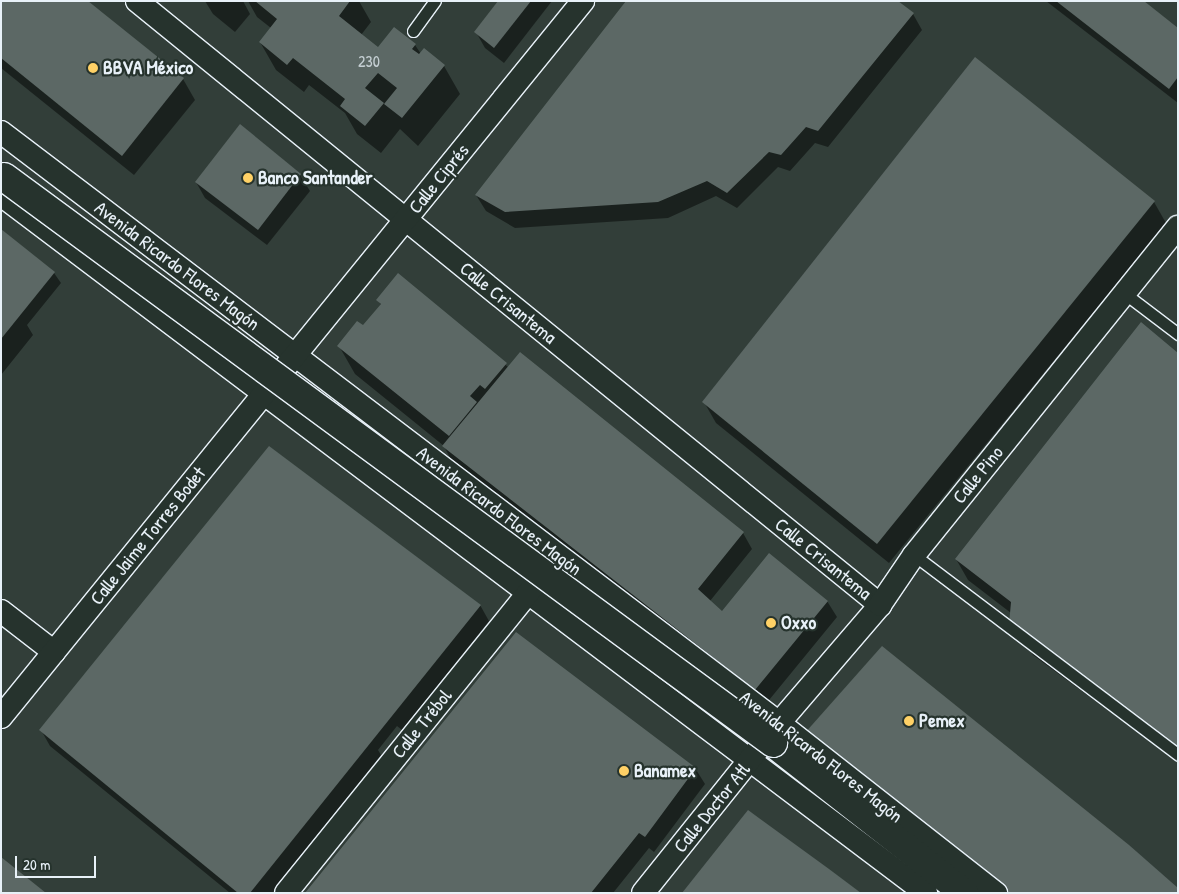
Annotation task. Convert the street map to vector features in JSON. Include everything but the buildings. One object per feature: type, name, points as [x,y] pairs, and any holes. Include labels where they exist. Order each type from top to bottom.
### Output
[{"type":"main road","name":"Avenida Ricardo Flores Magón","points":[[2,183],[773,742],[964,893]]},
{"type":"street","name":"Calle Crisantema","points":[[136,1],[880,605]]},
{"type":"street","name":"Calle Ciprés","points":[[294,355],[583,1]]},
{"type":"street","name":"Avenida Ricardo Flores Magón","points":[[1,132],[778,723],[996,893]]},
{"type":"street","name":"Avenida Ricardo Flores Magón","points":[[2,183],[264,394],[926,893]]},
{"type":"street","name":"Calle Pino","points":[[778,723],[880,605],[914,555],[1178,227]]},
{"type":"street","name":"Calle Jaime Torres Bodet","points":[[1,717],[294,355]]},
{"type":"street","name":"Calle Trébol","points":[[286,893],[557,555]]},
{"type":"street","points":[[1,611],[54,652]]},
{"type":"street","name":"Calle Doctor Atl","points":[[643,893],[750,761],[778,723]]},
{"type":"lane","points":[[413,31],[435,1]]},
{"type":"lane","points":[[1124,293],[1178,334]]},
{"type":"lane","points":[[914,555],[1178,755]]},
{"type":"place","name":"BBVA México","points":[[93,68]]},
{"type":"place","name":"Banco Santander","points":[[248,178]]},
{"type":"place","name":"Oxxo","points":[[771,623]]},
{"type":"place","name":"Pemex","points":[[909,721]]},
{"type":"place","name":"Banamex","points":[[624,771]]}]
